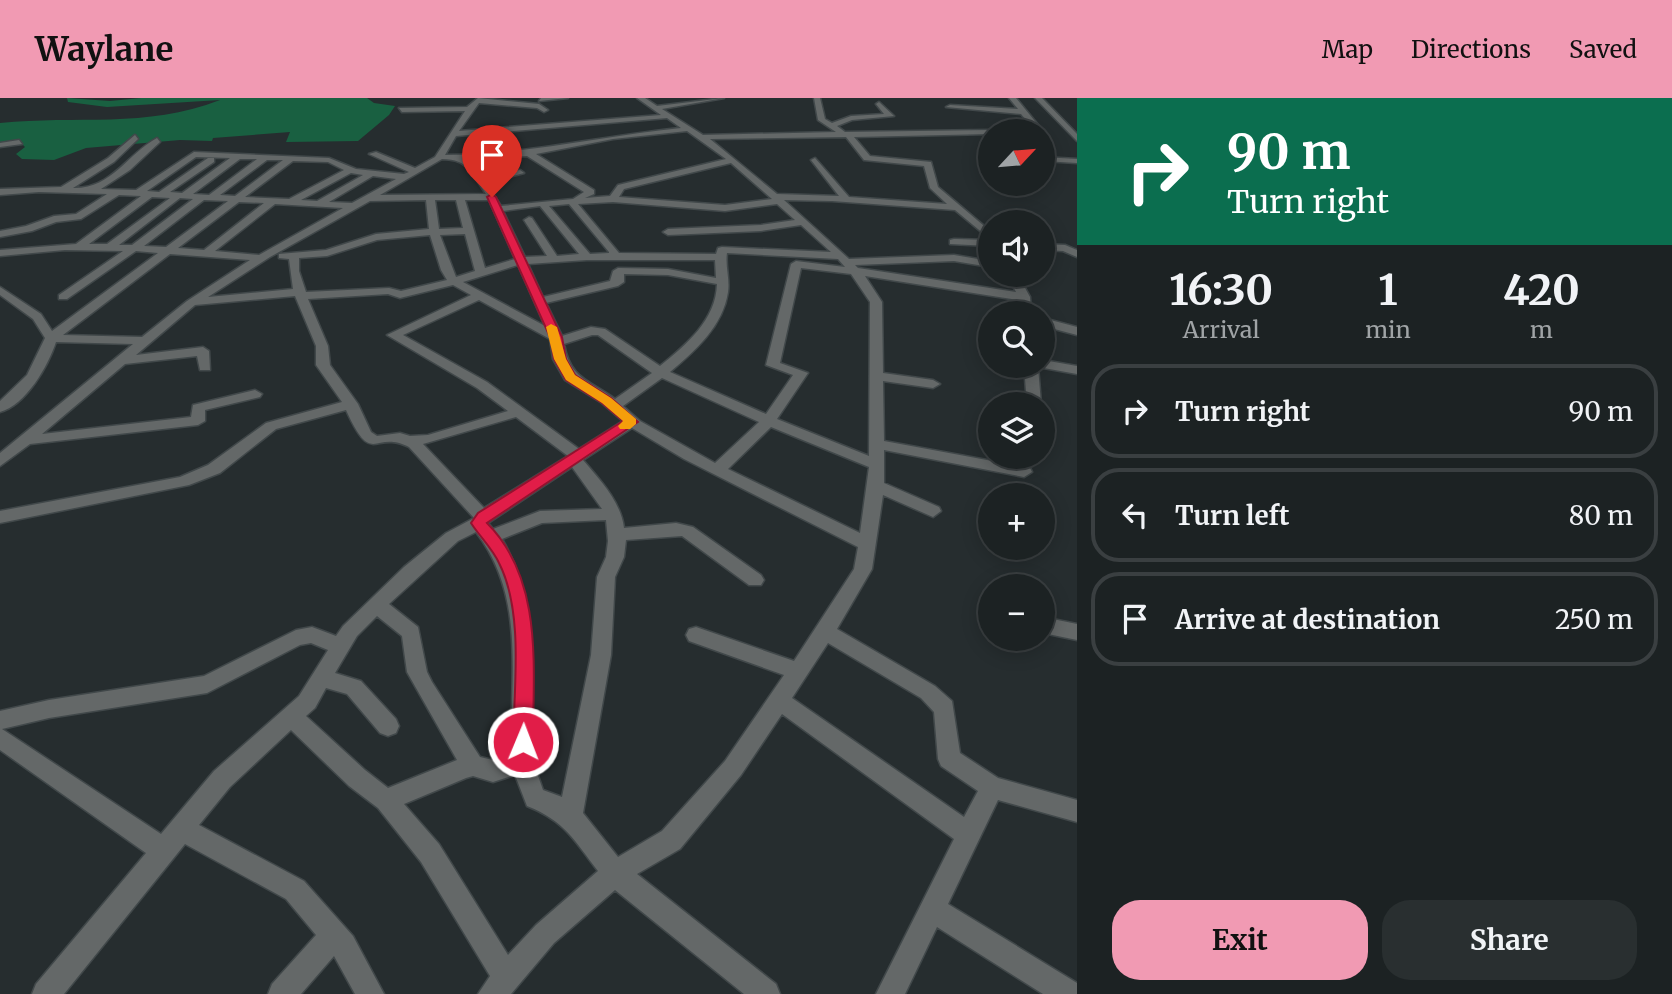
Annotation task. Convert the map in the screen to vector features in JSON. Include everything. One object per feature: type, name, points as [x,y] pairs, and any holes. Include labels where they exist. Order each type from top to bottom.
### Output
[{"type":"street","points":[[541,100],[565,98]]},
{"type":"street","points":[[290,716],[357,778],[386,800],[430,853],[499,986],[544,934],[615,873],[671,840],[733,768],[863,569],[876,486],[876,302],[848,264],[732,160],[640,98]]},
{"type":"street","points":[[455,134],[553,126],[662,112],[706,99],[722,98]]},
{"type":"street","points":[[817,98],[822,120],[848,135],[871,159],[928,164],[934,188],[978,225]]},
{"type":"street","points":[[1012,98],[1029,119]]},
{"type":"street","points":[[1038,98],[1074,136]]},
{"type":"street","points":[[458,100],[539,106],[544,110]]},
{"type":"street","points":[[402,110],[476,103]]},
{"type":"street","points":[[0,461],[191,303],[264,257],[439,157],[476,103]]},
{"type":"street","points":[[832,126],[851,118],[890,116],[879,104]]},
{"type":"street","points":[[950,107],[1023,112]]},
{"type":"street","points":[[553,126],[581,142]]},
{"type":"street","points":[[439,157],[530,153],[581,142],[694,133],[848,135],[918,131],[978,132]]},
{"type":"street","points":[[1055,134],[1074,136]]},
{"type":"street","points":[[63,190],[111,160],[135,137]]},
{"type":"street","points":[[90,191],[127,168],[157,140]]},
{"type":"street","points":[[0,145],[19,142]]},
{"type":"street","points":[[530,153],[591,192],[576,196],[575,201]]},
{"type":"street","points":[[373,154],[416,171]]},
{"type":"street","points":[[138,193],[194,155],[329,160],[351,169],[405,177]]},
{"type":"street","points":[[107,249],[240,155]]},
{"type":"street","points":[[63,297],[264,158]]},
{"type":"street","points":[[463,158],[494,203],[557,339],[560,359],[570,377],[614,406],[632,422],[717,470],[867,544]]},
{"type":"street","points":[[0,408],[30,383],[43,363],[51,338],[290,159]]},
{"type":"street","points":[[162,194],[211,160]]},
{"type":"street","points":[[613,199],[621,187],[732,160]]},
{"type":"street","points":[[815,160],[846,199]]},
{"type":"street","points":[[1055,160],[1077,161]]},
{"type":"street","points":[[293,201],[351,169]]},
{"type":"street","points":[[320,203],[374,172]]},
{"type":"street","points":[[481,181],[520,173]]},
{"type":"street","points":[[0,192],[117,192],[351,206]]},
{"type":"street","points":[[0,234],[27,229],[54,219],[78,217],[117,192]]},
{"type":"street","points":[[76,249],[151,194]]},
{"type":"street","points":[[366,198],[460,198],[494,203],[613,199],[725,208],[777,199],[846,199],[959,208]]},
{"type":"street","points":[[430,198],[434,232],[446,270],[453,281],[557,339],[591,331],[601,332],[660,372],[769,421],[877,465]]},
{"type":"street","points":[[460,198],[480,271]]},
{"type":"street","points":[[205,254],[274,200]]},
{"type":"street","points":[[575,201],[614,252],[614,256]]},
{"type":"street","points":[[542,203],[587,257]]},
{"type":"street","points":[[528,220],[554,258]]},
{"type":"street","points":[[668,232],[761,228],[803,222]]},
{"type":"street","points":[[0,253],[133,249],[264,257],[294,256],[345,250],[376,237],[470,231]]},
{"type":"street","points":[[509,235],[536,233]]},
{"type":"street","points":[[954,242],[978,243]]},
{"type":"street","points":[[1055,248],[1065,248],[1077,254]]},
{"type":"street","points":[[614,406],[705,334],[716,315],[722,292],[722,250],[848,264],[910,278],[1024,297]]},
{"type":"street","points":[[294,256],[300,294],[322,346],[323,365],[351,404],[361,429],[369,439],[375,441],[394,436],[409,441],[429,439],[519,412]]},
{"type":"street","points":[[663,257],[668,272]]},
{"type":"street","points":[[191,303],[300,294],[388,291],[400,295],[520,261],[554,258],[720,257]]},
{"type":"street","points":[[717,470],[769,421],[801,373],[774,365],[796,264],[954,258],[978,262]]},
{"type":"street","points":[[539,301],[614,284],[618,282],[618,271],[668,272],[722,282]]},
{"type":"street","points":[[1019,287],[1024,301]]},
{"type":"street","points":[[3,296],[37,317],[51,338]]},
{"type":"street","points":[[480,296],[393,335],[464,373],[576,457],[614,514],[617,535],[615,557],[606,577],[601,655],[570,816]]},
{"type":"street","points":[[1055,325],[1077,331]]},
{"type":"street","points":[[51,338],[144,341]]},
{"type":"street","points":[[121,360],[203,351],[205,366]]},
{"type":"street","points":[[1055,366],[1077,370]]},
{"type":"street","points":[[877,376],[933,384]]},
{"type":"street","points":[[25,440],[198,421],[198,408],[255,394]]},
{"type":"street","points":[[0,516],[183,481],[215,469],[236,456],[249,441],[271,426],[351,404]]},
{"type":"street","points":[[484,526],[576,457],[632,422]]},
{"type":"street","points":[[409,441],[484,526],[508,564],[520,600],[524,648],[523,762],[527,783],[535,798],[558,807],[570,816],[615,873],[766,994]]},
{"type":"street","points":[[877,444],[936,456],[955,456],[1024,472]]},
{"type":"street","points":[[876,486],[933,511]]},
{"type":"street","points":[[46,994],[222,779],[307,702],[350,631],[376,604],[452,537],[484,526],[540,517],[614,514]]},
{"type":"street","points":[[617,535],[676,528],[687,531],[755,580]]},
{"type":"street","points":[[376,604],[411,632],[416,649],[417,672],[473,766]]},
{"type":"street","points":[[1055,627],[1077,632]]},
{"type":"street","points":[[825,631],[928,692],[944,708],[949,759],[992,787],[1077,811]]},
{"type":"street","points":[[0,720],[49,709],[207,684],[296,638],[312,635],[340,646]]},
{"type":"street","points":[[696,635],[798,671]]},
{"type":"street","points":[[320,678],[354,687],[388,726]]},
{"type":"street","points":[[779,700],[969,835]]},
{"type":"street","points":[[0,738],[164,851]]},
{"type":"street","points":[[386,800],[473,766],[493,771],[523,762]]},
{"type":"street","points":[[890,994],[992,787]]},
{"type":"street","points":[[183,829],[295,890],[343,946],[370,994]]},
{"type":"street","points":[[932,909],[1069,994]]},
{"type":"street","points":[[282,994],[334,935]]},
{"type":"green space","points":[[67,98],[110,101],[141,98],[367,98],[374,103],[395,106],[389,115],[358,141],[286,142],[290,132],[213,138],[212,141],[180,140],[86,148],[54,160],[22,159],[16,154],[25,147],[22,144],[0,144],[0,123],[138,118],[165,115],[220,100],[107,107],[68,102]]},
{"type":"slow traffic","points":[[551,327],[556,337],[560,359],[570,377],[607,400],[632,422],[625,426]]},
{"type":"route","points":[[492,197],[556,337],[560,359],[570,377],[607,400],[632,422],[483,517],[478,523],[490,535],[508,564],[520,600],[524,648],[523,742]]}]
